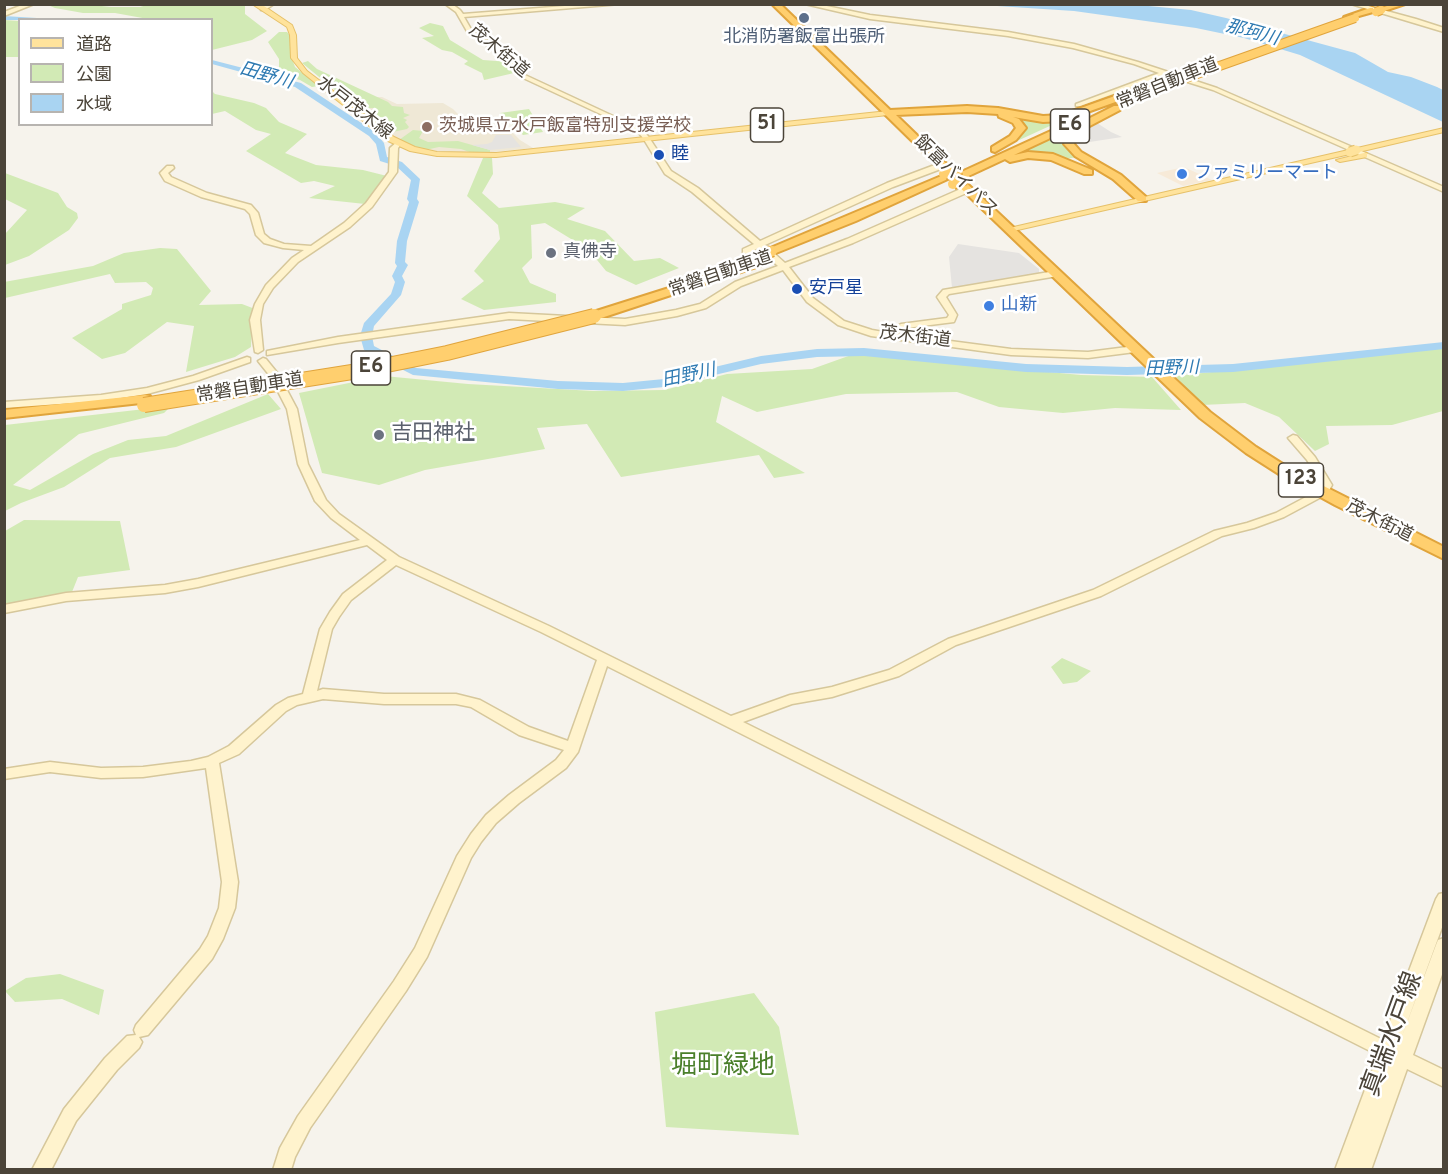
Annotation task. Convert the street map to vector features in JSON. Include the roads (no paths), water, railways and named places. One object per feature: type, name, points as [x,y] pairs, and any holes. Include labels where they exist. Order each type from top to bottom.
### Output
[{"type":"highway","name":"飯富バイパス","points":[[775,4],[1139,353]]},
{"type":"highway","name":"常磐自動車道","points":[[769,253],[792,250],[1171,79],[1389,4]]},
{"type":"highway","name":"常磐自動車道","points":[[1374,9],[1402,4]]},
{"type":"highway","points":[[888,113],[967,109],[998,111],[1043,119],[1062,118],[1171,79]]},
{"type":"highway","points":[[1142,199],[1117,177],[1078,154],[1069,141],[1072,134],[1084,125],[1171,79]]},
{"type":"highway","points":[[900,123],[898,117],[902,115],[923,112]]},
{"type":"highway","points":[[888,113],[993,114],[1012,119],[1020,126],[1014,138],[954,177]]},
{"type":"highway","points":[[954,177],[1014,157],[1047,156],[1075,164],[1132,196],[1142,199]]},
{"type":"highway","name":"常磐自動車道","points":[[4,420],[362,370],[481,345],[675,292],[954,177]]},
{"type":"highway","name":"茂木街道","points":[[1139,353],[1211,420],[1251,450],[1323,492],[1443,554]]},
{"type":"highway","name":"常磐自動車道","points":[[4,414],[145,402]]},
{"type":"main road","name":"水戸茂木線","points":[[255,4],[290,26],[293,35],[294,58],[299,67],[398,143],[425,152],[473,156],[888,113]]},
{"type":"main road","points":[[1009,229],[1443,130]]},
{"type":"main road","points":[[1261,172],[1271,174],[1353,151]]},
{"type":"street","points":[[4,14],[32,4]]},
{"type":"street","points":[[264,9],[272,4]]},
{"type":"street","name":"茂木街道","points":[[447,4],[458,11],[470,32],[510,58],[519,74],[630,124],[646,138],[668,172],[695,190],[784,266],[810,300],[841,323],[862,331],[1027,353],[1088,355],[1139,353]]},
{"type":"street","points":[[461,16],[618,4]]},
{"type":"street","points":[[807,4],[870,16],[1038,39],[1105,54],[1171,79],[1215,89],[1443,190]]},
{"type":"street","points":[[1353,4],[1443,30]]},
{"type":"street","points":[[1361,7],[1374,9]]},
{"type":"street","points":[[1078,105],[1171,79]]},
{"type":"street","points":[[398,143],[394,148],[395,162],[386,183],[369,205],[347,225],[311,248],[282,272],[269,287],[259,304],[255,320],[264,354],[292,409],[303,464],[321,501],[335,516],[395,560],[545,629],[1443,1078]]},
{"type":"street","points":[[170,168],[164,173],[168,179],[204,195],[248,207],[254,213],[260,235],[267,241],[283,246],[311,248]]},
{"type":"street","points":[[746,251],[769,253],[883,188],[954,177]]},
{"type":"street","points":[[4,405],[101,398],[147,391],[196,378],[264,354],[385,333],[509,316],[610,322],[642,320],[703,306],[738,284],[850,241],[954,177]]},
{"type":"street","points":[[892,335],[894,331],[904,326],[951,320],[953,315],[941,297],[950,291],[1055,274]]},
{"type":"street","points":[[729,722],[790,700],[832,692],[894,673],[952,642],[1097,593],[1218,533],[1263,523],[1323,492],[1328,485],[1311,459],[1293,438]]},
{"type":"street","points":[[4,609],[66,597],[187,585],[370,541]]},
{"type":"street","points":[[309,696],[326,629],[334,615],[346,597],[395,560]]},
{"type":"street","points":[[282,1170],[286,1154],[304,1122],[400,986],[421,951],[465,856],[476,838],[499,812],[561,764],[573,748],[603,660]]},
{"type":"street","points":[[4,774],[50,767],[101,773],[143,772],[212,761],[246,740],[281,708],[309,696],[323,694],[384,699],[456,699],[475,703],[524,731],[573,748]]},
{"type":"street","points":[[41,1170],[70,1114],[206,954],[215,939],[227,908],[230,882],[212,761]]},
{"type":"street","name":"真端水戸線","points":[[1362,1170],[1443,899]]},
{"type":"street","name":"真端水戸線","points":[[1344,1170],[1443,945]]},
{"type":"water","name":"那珂川","points":[[982,5],[1138,5],[1191,10],[1226,18],[1355,53],[1388,72],[1411,77],[1437,87],[1443,90],[1443,122],[1300,55],[1244,38],[1196,28],[1074,11]]},
{"type":"waterway","name":"田野川","points":[[4,18],[18,19]]},
{"type":"waterway","name":"田野川","points":[[213,62],[298,85],[372,134],[380,143],[383,159],[399,164],[415,179],[412,199],[414,202],[402,241],[400,263],[403,265],[397,276],[400,282],[396,295],[368,325],[366,336],[368,348],[413,371],[558,385],[623,387],[664,383],[761,360],[817,353],[864,352],[1026,368],[1127,371],[1233,368],[1444,345]]},
{"type":"place","name":"北消防署飯富出張所","points":[[804,18]]},
{"type":"place","name":"茨城県立水戸飯富特別支援学校","points":[[427,127]]},
{"type":"place","name":"睦","points":[[659,155]]},
{"type":"place","name":"ファミリーマート","points":[[1182,174]]},
{"type":"place","name":"真佛寺","points":[[551,253]]},
{"type":"place","name":"安戸星","points":[[797,289]]},
{"type":"place","name":"山新","points":[[989,306]]},
{"type":"place","name":"吉田神社","points":[[379,435]]},
{"type":"park label","name":"堀町緑地","points":[[723,1068]]}]
